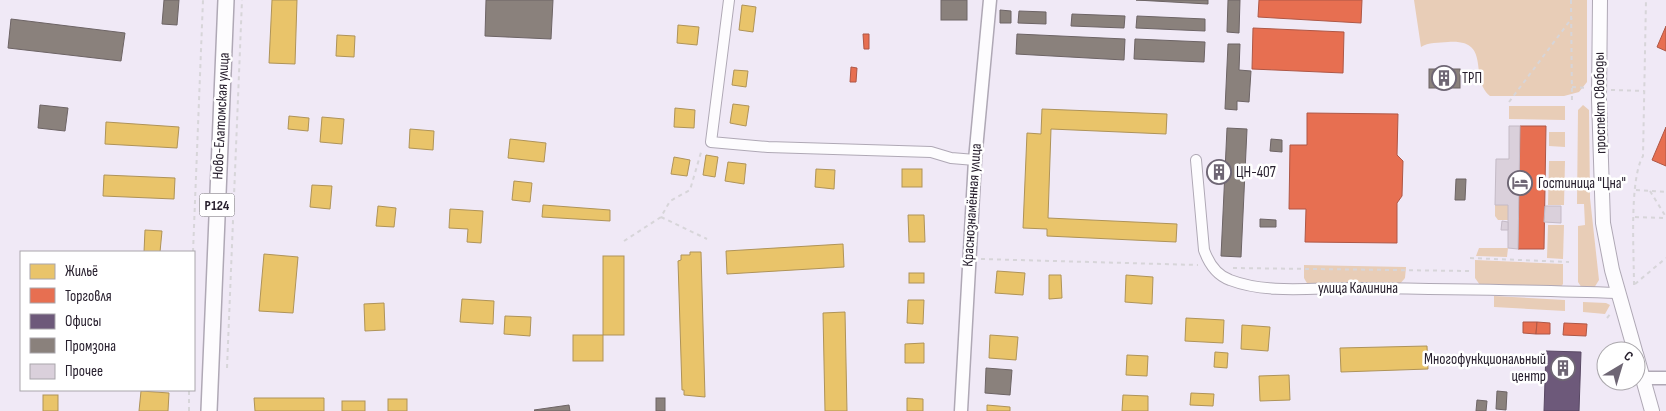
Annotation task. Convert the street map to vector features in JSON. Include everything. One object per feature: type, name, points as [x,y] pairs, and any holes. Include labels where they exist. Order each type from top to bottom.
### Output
[{"type":"main road","name":"Ново-Елатомская улица","points":[[209,411],[226,0]]},
{"type":"main road","name":"проспект Свободы","points":[[1600,0],[1599,99],[1602,202],[1607,246],[1624,291],[1622,308],[1632,341]]},
{"type":"main road","name":"проспект Свободы","points":[[1646,389],[1652,411]]},
{"type":"street","points":[[729,0],[711,142],[768,147],[931,152],[951,158],[975,160]]},
{"type":"street","name":"Краснознамённая улица","points":[[961,411],[968,259],[990,0]]},
{"type":"street","points":[[1196,160],[1202,240],[1212,267]]},
{"type":"street","name":"улица Калинина","points":[[1212,267],[1232,281],[1277,288],[1624,291]]},
{"type":"street","points":[[1646,378],[1666,378]]},
{"type":"path","points":[[193,251],[203,0]]},
{"type":"path","points":[[227,368],[242,0]]},
{"type":"path","points":[[1572,0],[1572,101]]},
{"type":"path","points":[[1634,284],[1635,190],[1637,166],[1643,156],[1646,0]]},
{"type":"path","points":[[1509,102],[1572,18]]},
{"type":"path","points":[[624,241],[661,217],[670,201],[690,190],[701,151],[706,144],[711,142]]},
{"type":"path","points":[[1635,190],[1666,192]]},
{"type":"path","points":[[1650,191],[1666,217]]},
{"type":"path","points":[[661,217],[707,238]]},
{"type":"path","points":[[1635,217],[1666,217]]},
{"type":"path","points":[[1470,258],[1569,262]]},
{"type":"path","points":[[1624,291],[1666,258]]},
{"type":"path","points":[[968,259],[1159,262],[1246,269],[1470,272]]},
{"type":"path","points":[[1607,318],[1613,311],[1622,308]]},
{"type":"path","points":[[189,391],[189,411]]},
{"type":"shaded area","points":[[1414,0],[1587,0],[1587,82],[1579,92],[1564,96],[1490,96],[1480,80],[1478,61],[1470,47],[1462,43],[1448,42],[1430,43],[1421,47]]},
{"type":"shaded area","points":[[1583,105],[1589,110],[1590,198],[1599,280],[1594,288],[1582,288],[1578,282],[1578,226],[1585,225],[1584,204],[1577,204],[1578,110]]},
{"type":"shaded area","points":[[1509,106],[1565,106],[1565,120],[1509,119]]},
{"type":"shaded area","points":[[1549,132],[1565,132],[1565,147],[1549,146]]},
{"type":"shaded area","points":[[1549,161],[1565,161],[1564,205],[1548,205]]},
{"type":"shaded area","points":[[1495,205],[1508,205],[1508,220],[1498,220],[1495,216]]},
{"type":"shaded area","points":[[1548,225],[1564,225],[1563,259],[1547,258]]},
{"type":"shaded area","points":[[1479,248],[1508,248],[1507,257],[1476,256]]},
{"type":"shaded area","points":[[1475,260],[1563,264],[1563,284],[1560,288],[1480,285],[1475,278]]},
{"type":"shaded area","points":[[1304,265],[1406,267],[1405,278],[1399,285],[1308,285],[1304,278]]},
{"type":"shaded area","points":[[1494,296],[1565,300],[1565,311],[1494,307]]},
{"type":"shaded area","points":[[1583,302],[1606,303],[1610,305],[1605,314],[1583,312]]},
{"type":"building: Жильё","points":[[272,0],[297,0],[295,64],[269,63]]},
{"type":"building: Жильё","points":[[742,5],[756,7],[753,32],[739,30]]},
{"type":"building: Жильё","points":[[678,25],[699,27],[697,45],[677,43]]},
{"type":"building: Жильё","points":[[337,35],[355,36],[354,57],[336,56]]},
{"type":"building: Жильё","points":[[734,70],[748,71],[746,87],[732,85]]},
{"type":"building: Жильё","points":[[733,104],[749,106],[746,126],[730,123]]},
{"type":"building: Жильё","points":[[675,108],[695,110],[694,128],[674,127]]},
{"type":"building: Жильё","points":[[1042,109],[1167,114],[1166,134],[1051,129],[1048,218],[1177,224],[1176,242],[1047,236],[1047,229],[1023,228],[1027,133],[1041,134]]},
{"type":"building: Жильё","points":[[289,116],[309,118],[308,131],[288,129]]},
{"type":"building: Жильё","points":[[322,117],[344,119],[342,144],[320,142]]},
{"type":"building: Жильё","points":[[106,122],[179,127],[177,148],[105,144]]},
{"type":"building: Жильё","points":[[410,129],[434,131],[433,150],[409,148]]},
{"type":"building: Жильё","points":[[510,139],[546,143],[544,162],[508,158]]},
{"type":"building: Жильё","points":[[706,155],[718,157],[715,177],[703,175]]},
{"type":"building: Жильё","points":[[674,157],[690,160],[687,176],[671,174]]},
{"type":"building: Жильё","points":[[728,162],[746,164],[744,184],[725,181]]},
{"type":"building: Жильё","points":[[816,169],[835,170],[834,189],[815,187]]},
{"type":"building: Жильё","points":[[902,169],[922,169],[922,187],[902,187]]},
{"type":"building: Жильё","points":[[104,175],[175,178],[174,199],[103,196]]},
{"type":"building: Жильё","points":[[514,181],[532,183],[530,202],[512,200]]},
{"type":"building: Жильё","points":[[312,185],[332,186],[330,209],[310,207]]},
{"type":"building: Жильё","points":[[543,205],[610,210],[610,221],[542,217]]},
{"type":"building: Жильё","points":[[378,206],[396,208],[394,227],[376,226]]},
{"type":"building: Жильё","points":[[450,209],[483,211],[481,243],[467,242],[468,229],[449,228]]},
{"type":"building: Жильё","points":[[908,215],[924,215],[925,242],[909,242]]},
{"type":"building: Жильё","points":[[145,230],[162,231],[160,251],[144,251]]},
{"type":"building: Жильё","points":[[843,244],[844,267],[727,274],[726,251]]},
{"type":"building: Жильё","points":[[690,252],[701,252],[705,397],[684,395],[684,390],[682,390],[678,261],[681,260],[681,255],[690,255]]},
{"type":"building: Жильё","points":[[264,254],[298,257],[293,313],[259,311]]},
{"type":"building: Жильё","points":[[603,256],[624,256],[624,335],[603,335]]},
{"type":"building: Жильё","points":[[997,271],[1025,273],[1023,295],[995,293]]},
{"type":"building: Жильё","points":[[909,273],[924,273],[924,283],[909,283]]},
{"type":"building: Жильё","points":[[1049,275],[1061,275],[1062,298],[1049,299]]},
{"type":"building: Жильё","points":[[1126,275],[1153,277],[1152,304],[1125,302]]},
{"type":"building: Жильё","points":[[462,299],[494,301],[493,324],[460,322]]},
{"type":"building: Жильё","points":[[908,300],[924,300],[923,324],[907,323]]},
{"type":"building: Жильё","points":[[384,303],[385,330],[365,331],[364,304]]},
{"type":"building: Жильё","points":[[845,312],[847,411],[825,411],[823,313]]},
{"type":"building: Жильё","points":[[505,316],[531,317],[530,336],[504,334]]},
{"type":"building: Жильё","points":[[1186,318],[1224,320],[1223,343],[1185,341]]},
{"type":"building: Жильё","points":[[1242,325],[1270,327],[1268,351],[1241,349]]},
{"type":"building: Жильё","points":[[573,335],[603,335],[603,361],[573,361]]},
{"type":"building: Жильё","points":[[990,335],[1018,337],[1016,360],[989,358]]},
{"type":"building: Жильё","points":[[924,343],[924,363],[905,363],[905,344]]},
{"type":"building: Жильё","points":[[1427,346],[1428,369],[1341,372],[1340,348]]},
{"type":"building: Жильё","points":[[1215,352],[1228,353],[1227,368],[1214,367]]},
{"type":"building: Жильё","points":[[1127,355],[1148,356],[1147,376],[1126,375]]},
{"type":"building: Жильё","points":[[1289,375],[1290,400],[1260,401],[1259,376]]},
{"type":"building: Жильё","points":[[141,391],[169,393],[168,411],[139,411]]},
{"type":"building: Жильё","points":[[1191,393],[1214,394],[1213,406],[1190,405]]},
{"type":"building: Жильё","points":[[43,395],[58,395],[58,411],[43,411]]},
{"type":"building: Жильё","points":[[1123,395],[1148,396],[1148,411],[1122,411]]},
{"type":"building: Жильё","points":[[254,398],[324,398],[324,411],[255,411]]},
{"type":"building: Жильё","points":[[907,398],[923,399],[923,411],[907,411]]},
{"type":"building: Жильё","points":[[388,399],[407,399],[407,411],[388,411]]},
{"type":"building: Жильё","points":[[342,401],[365,401],[365,411],[342,411]]},
{"type":"building: Жильё","points":[[987,405],[1010,407],[1010,411],[987,411]]},
{"type":"building: Торговля","points":[[1259,0],[1362,0],[1361,23],[1258,17]]},
{"type":"building: Торговля","points":[[1666,26],[1666,51],[1657,47]]},
{"type":"building: Торговля","points":[[1253,28],[1344,32],[1343,73],[1252,69]]},
{"type":"building: Торговля","points":[[863,34],[869,34],[869,49],[864,49]]},
{"type":"building: Торговля","points":[[851,67],[857,68],[856,82],[850,82]]},
{"type":"building: Торговля","points":[[1307,113],[1398,114],[1397,155],[1403,161],[1402,196],[1397,203],[1397,243],[1305,242],[1306,209],[1289,209],[1290,145],[1307,145]]},
{"type":"building: Торговля","points":[[1520,126],[1546,126],[1544,249],[1518,249]]},
{"type":"building: Торговля","points":[[1666,127],[1666,166],[1652,160]]},
{"type":"building: Торговля","points":[[1523,322],[1537,322],[1536,334],[1523,333]]},
{"type":"building: Торговля","points":[[1537,322],[1550,323],[1550,334],[1536,334]]},
{"type":"building: Торговля","points":[[1564,323],[1587,324],[1586,336],[1563,335]]},
{"type":"building: Офисы","name":"Многофункциональный центр","points":[[1546,351],[1581,352],[1579,411],[1544,411]]},
{"type":"building: Промзона","points":[[164,0],[179,0],[177,25],[162,24]]},
{"type":"building: Промзона","points":[[486,0],[553,0],[551,39],[485,36]]},
{"type":"building: Промзона","points":[[941,0],[967,0],[967,20],[941,20]]},
{"type":"building: Промзона","points":[[1136,0],[1208,0],[1208,4]]},
{"type":"building: Промзона","points":[[1228,0],[1240,0],[1239,33],[1227,32]]},
{"type":"building: Промзона","points":[[1000,10],[1011,11],[1011,23],[1000,23]]},
{"type":"building: Промзона","points":[[1019,11],[1046,12],[1046,24],[1018,23]]},
{"type":"building: Промзона","points":[[1072,14],[1125,16],[1124,28],[1071,26]]},
{"type":"building: Промзона","points":[[1137,16],[1205,19],[1205,31],[1136,28]]},
{"type":"building: Промзона","points":[[11,19],[125,33],[121,61],[8,48]]},
{"type":"building: Промзона","points":[[1017,34],[1125,39],[1124,60],[1016,54]]},
{"type":"building: Промзона","points":[[1135,39],[1205,42],[1204,62],[1134,59]]},
{"type":"building: Промзона","points":[[1228,44],[1240,44],[1239,70],[1251,71],[1249,102],[1237,101],[1237,110],[1225,109]]},
{"type":"building: Промзона","name":"ТРП","points":[[1429,69],[1460,69],[1460,88],[1429,88]]},
{"type":"building: Промзона","points":[[40,105],[68,108],[65,131],[38,128]]},
{"type":"building: Промзона","points":[[1227,128],[1247,129],[1241,257],[1221,256]]},
{"type":"building: Промзона","points":[[1271,139],[1282,140],[1282,152],[1270,151]]},
{"type":"building: Промзона","name":"ЦН-407","points":[[1214,162],[1225,163],[1225,181],[1213,181]]},
{"type":"building: Промзона","points":[[1456,179],[1466,179],[1465,200],[1455,200]]},
{"type":"building: Промзона","points":[[1260,219],[1276,220],[1276,227],[1260,227]]},
{"type":"building: Промзона","points":[[986,368],[1012,370],[1010,395],[985,393]]},
{"type":"building: Промзона","points":[[1497,391],[1507,392],[1506,410],[1496,409]]},
{"type":"building: Промзона","points":[[656,398],[665,398],[665,411],[656,411]]},
{"type":"building: Промзона","points":[[1477,400],[1487,401],[1486,411],[1476,411]]},
{"type":"building: Промзона","points":[[569,405],[570,411],[534,410]]},
{"type":"building: Прочее","points":[[1509,126],[1520,126],[1518,249],[1508,248],[1508,205],[1495,205],[1496,159],[1509,159]]},
{"type":"building: Прочее","points":[[1545,206],[1561,206],[1561,223],[1544,222]]},
{"type":"building: Прочее","points":[[1502,221],[1508,222],[1508,230],[1501,230]]},
{"type":"place","name":"ТРП","points":[[1444,78]]},
{"type":"place","name":"ЦН-407","points":[[1219,172]]},
{"type":"place","name":"Гостиница \"Цна\"","points":[[1520,183]]},
{"type":"place","name":"Многофункциональный центр","points":[[1563,368]]}]
